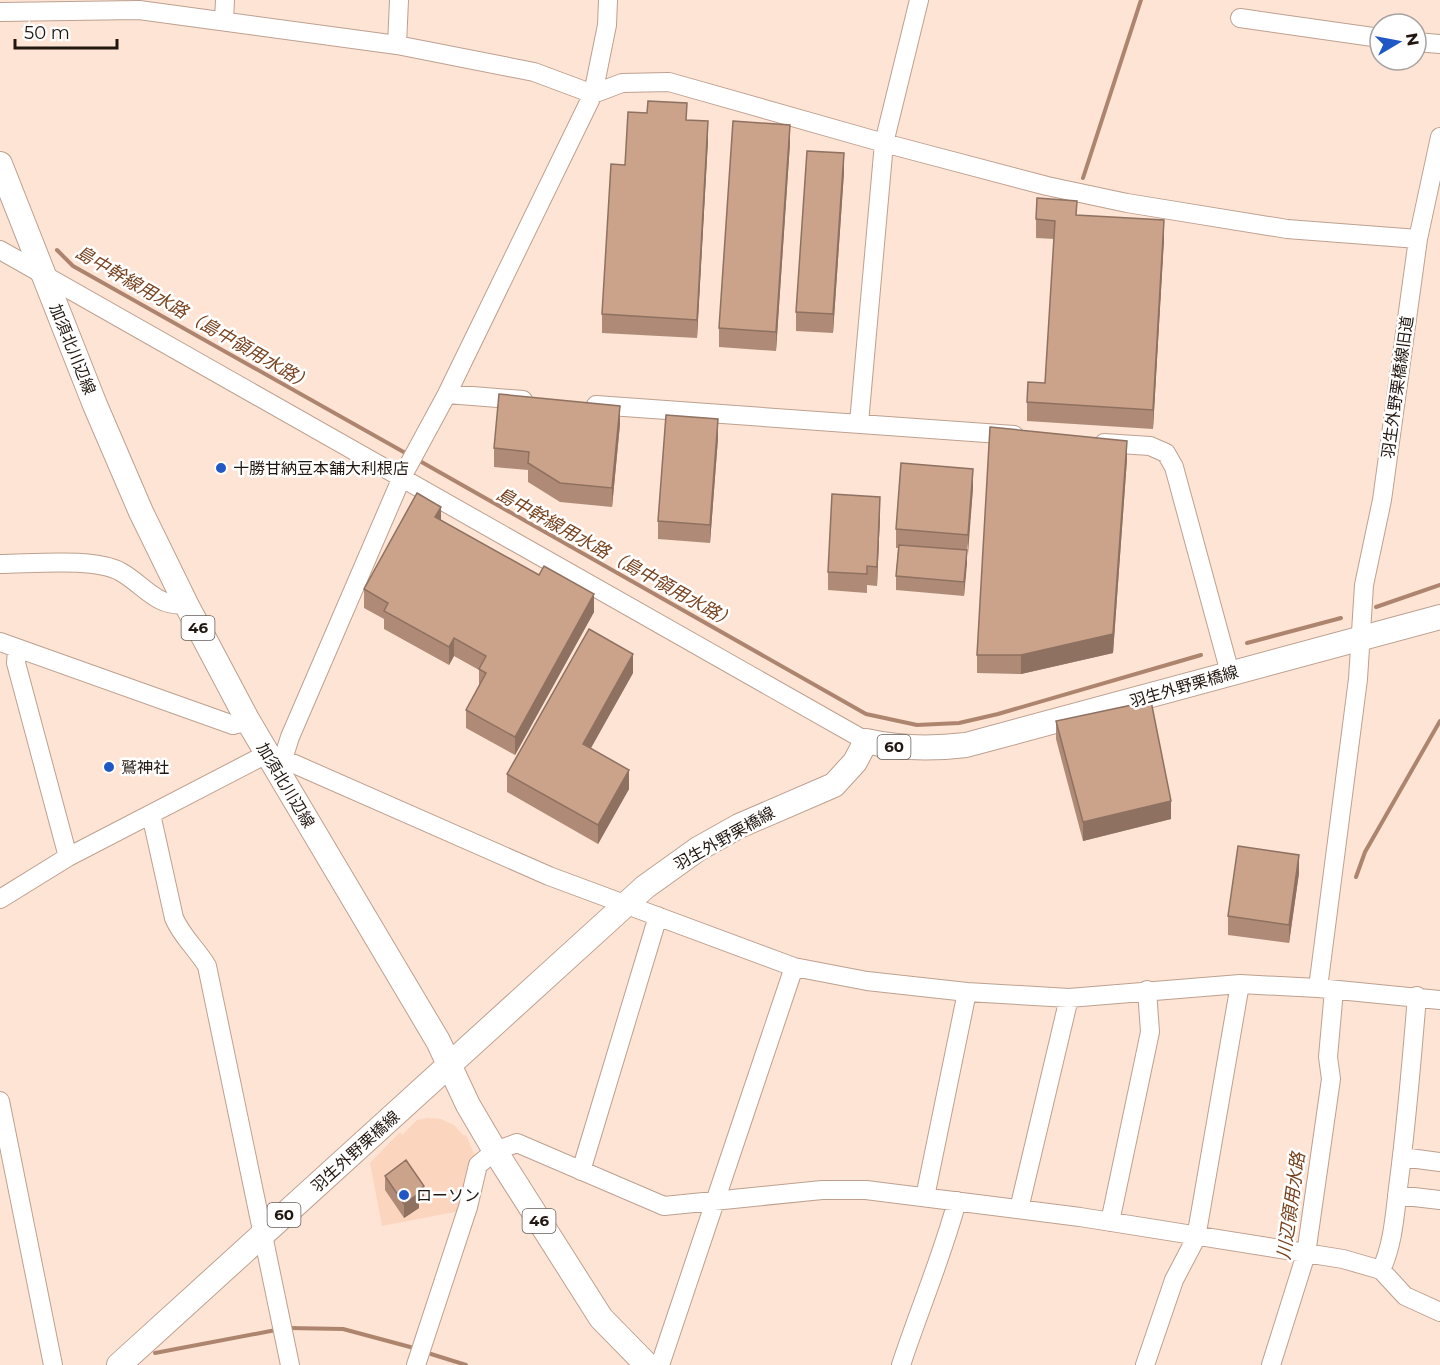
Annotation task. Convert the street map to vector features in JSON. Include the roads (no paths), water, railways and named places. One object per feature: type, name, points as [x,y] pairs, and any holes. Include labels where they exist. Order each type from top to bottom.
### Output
[{"type":"main road","name":"加須北川辺線","points":[[0,164],[118,460],[186,604],[248,721],[276,758],[295,800],[449,1065],[468,1105],[495,1151],[601,1318],[661,1363]]},
{"type":"main road","name":"羽生外野栗橋線","points":[[119,1365],[625,904],[698,849],[778,807],[834,785],[855,762],[866,741],[896,748],[931,749],[966,745],[1440,617]]},
{"type":"street","points":[[224,21],[225,0]]},
{"type":"street","points":[[398,45],[399,0]]},
{"type":"street","points":[[276,758],[290,737],[402,477],[447,394],[593,94],[607,25],[608,0]]},
{"type":"street","points":[[859,423],[884,142],[919,0]]},
{"type":"street","points":[[0,12],[59,6],[140,10],[398,45],[534,72],[593,94],[622,83],[669,82],[1047,186],[1127,203],[1287,229],[1418,239]]},
{"type":"street","points":[[1240,18],[1368,36]]},
{"type":"street","name":"羽生外野栗橋線旧道","points":[[1271,1365],[1301,1253],[1331,1079],[1326,989],[1358,680],[1364,585],[1382,500],[1418,239],[1432,212],[1440,137]]},
{"type":"street","points":[[0,250],[866,741]]},
{"type":"street","points":[[447,394],[542,401]]},
{"type":"street","points":[[577,403],[1030,437]]},
{"type":"street","points":[[1090,441],[1150,446],[1166,453],[1174,467],[1230,673]]},
{"type":"street","points":[[0,564],[56,563],[107,566],[121,572],[163,603],[172,606],[186,604]]},
{"type":"street","points":[[8,645],[233,725],[248,721]]},
{"type":"street","points":[[8,645],[16,663],[68,857]]},
{"type":"street","points":[[0,899],[68,857],[259,758],[276,758],[549,876],[794,967],[867,981],[967,992],[1069,998],[1240,984],[1417,996],[1440,1000]]},
{"type":"street","points":[[295,800],[310,782],[320,777]]},
{"type":"street","points":[[151,814],[174,918],[179,930],[207,966],[290,1365]]},
{"type":"street","points":[[581,1171],[658,916]]},
{"type":"street","points":[[661,1363],[794,967]]},
{"type":"street","points":[[1145,1365],[1174,1280],[1196,1238],[1240,984]]},
{"type":"street","points":[[1110,1222],[1150,1032],[1147,990]]},
{"type":"street","points":[[925,1197],[967,992]]},
{"type":"street","points":[[1382,1270],[1389,1255],[1402,1157],[1417,996]]},
{"type":"street","points":[[1019,1209],[1069,998]]},
{"type":"street","points":[[0,1101],[53,1365]]},
{"type":"street","points":[[416,1365],[468,1207],[478,1165],[495,1151],[517,1143],[664,1206],[847,1189],[1019,1209],[1343,1259],[1382,1270],[1405,1296],[1440,1312]]},
{"type":"street","points":[[1402,1157],[1440,1162]]},
{"type":"street","points":[[1397,1195],[1440,1200]]},
{"type":"street","points":[[901,1365],[921,1302],[943,1250],[957,1201]]},
{"type":"waterway","points":[[1083,178],[1141,0]]},
{"type":"waterway","name":"島中幹線用水路（島中領用水路）","points":[[57,250],[73,266],[409,455]]},
{"type":"waterway","name":"島中幹線用水路（島中領用水路）","points":[[418,460],[866,714],[917,725],[959,723],[998,714],[1201,655]]},
{"type":"waterway","name":"島中幹線用水路（島中領用水路）","points":[[1376,607],[1440,585]]},
{"type":"waterway","name":"島中幹線用水路（島中領用水路）","points":[[1247,643],[1341,618]]},
{"type":"waterway","name":"川辺領用水路","points":[[1356,877],[1365,852],[1440,721]]},
{"type":"waterway","points":[[289,1328],[343,1329],[414,1348]]},
{"type":"waterway","points":[[155,1353],[276,1330]]},
{"type":"waterway","points":[[431,1354],[466,1365]]},
{"type":"place","name":"十勝甘納豆本舗大利根店","points":[[221,468]]},
{"type":"place","name":"鷲神社","points":[[109,767]]},
{"type":"place","name":"ローソン","points":[[404,1195]]}]
